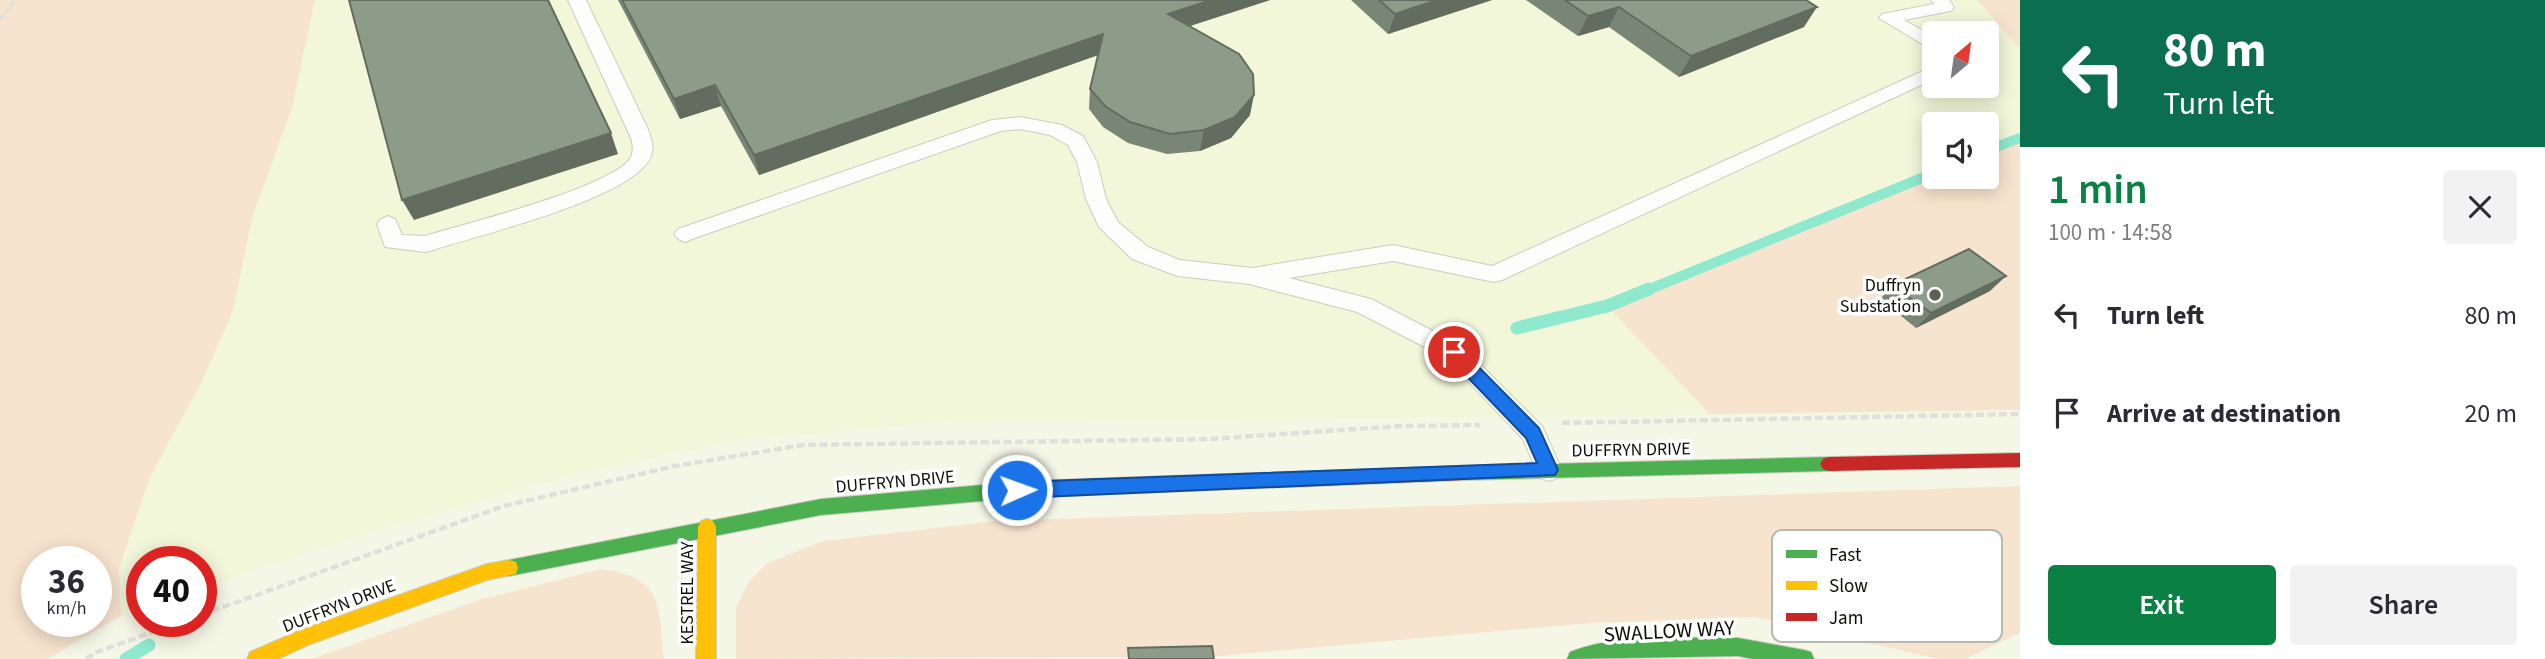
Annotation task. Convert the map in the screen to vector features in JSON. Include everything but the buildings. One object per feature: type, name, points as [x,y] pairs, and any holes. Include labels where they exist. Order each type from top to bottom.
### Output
[{"type":"street","name":"DUFFRYN DRIVE","points":[[257,659],[303,638],[487,572],[707,527],[821,508],[1017,490],[1549,470],[2020,460]]},
{"type":"street","name":"KESTREL WAY","points":[[706,659],[707,527]]},
{"type":"street","name":"SWALLOW WAY","points":[[1577,659],[1615,650],[1738,647],[1804,659]]},
{"type":"lane","points":[[388,224],[393,242],[425,244],[592,192],[638,164],[643,146],[636,125],[577,0]]},
{"type":"lane","points":[[1922,38],[1888,18],[1945,7],[1940,0]]},
{"type":"lane","points":[[1249,276],[1393,253],[1494,274],[1922,78]]},
{"type":"lane","points":[[685,234],[999,125],[1020,123],[1055,130],[1076,141],[1087,162],[1096,199],[1110,227],[1140,253],[1178,268],[1249,276],[1363,305],[1454,352],[1533,433],[1549,470]]},
{"type":"path","points":[[0,19],[16,0]]},
{"type":"path","points":[[86,659],[97,652],[139,637]]},
{"type":"shaded area","points":[[0,0],[315,0],[292,108],[252,218],[233,311],[201,383],[150,477],[119,568],[121,616],[112,621],[112,546],[21,546],[21,637],[85,637],[47,659],[0,659]]},
{"type":"shaded area","points":[[315,0],[1977,0],[1995,21],[1922,21],[1922,98],[1999,98],[1999,25],[2020,49],[2020,138],[1999,146],[1999,112],[1922,112],[1922,178],[1796,230],[1986,412],[930,423],[739,440],[576,474],[389,527],[217,584],[217,546],[127,546],[150,477],[201,383],[233,311],[252,218],[292,108]]},
{"type":"shaded area","points":[[1977,0],[2020,0],[2020,49],[1999,25],[1999,21],[1995,21]]},
{"type":"shaded area","points":[[2020,137],[2020,410],[1710,414],[1607,306],[1922,178],[1922,189],[1999,189],[1999,146]]},
{"type":"shaded area","points":[[2020,486],[2020,633],[2002,642],[2002,530],[1772,530],[1772,621],[1754,617],[1591,623],[1208,657],[736,659],[736,607],[749,581],[767,563],[823,541],[995,521]]},
{"type":"shaded area","points":[[126,548],[126,614],[121,616],[119,569]]},
{"type":"shaded area","points":[[602,569],[623,573],[648,587],[658,610],[664,659],[311,659],[479,600]]},
{"type":"shaded area","points":[[1864,642],[2001,642],[1965,659],[1938,659]]},
{"type":"waterway","points":[[1999,146],[2020,138]]},
{"type":"waterway","points":[[1645,291],[1922,178]]},
{"type":"waterway","points":[[1517,328],[1607,306],[1649,289]]},
{"type":"waterway","points":[[126,659],[149,645]]},
{"type":"traffic: fast","points":[[1465,473],[1829,464]]},
{"type":"traffic: fast","points":[[509,568],[821,507],[1084,487]]},
{"type":"traffic: fast","points":[[1577,659],[1615,650],[1738,647],[1804,659]]},
{"type":"traffic: slow","points":[[706,659],[707,527]]},
{"type":"traffic: slow","points":[[257,659],[303,638],[487,572],[509,568]]},
{"type":"traffic: jam","points":[[1829,464],[2020,460]]},
{"type":"traffic: jam","points":[[1084,487],[1465,473]]},
{"type":"place","name":"Duffryn Substation","points":[[1935,295]]},
{"type":"route","points":[[1017,490],[1549,470],[1533,433],[1454,352]]}]
